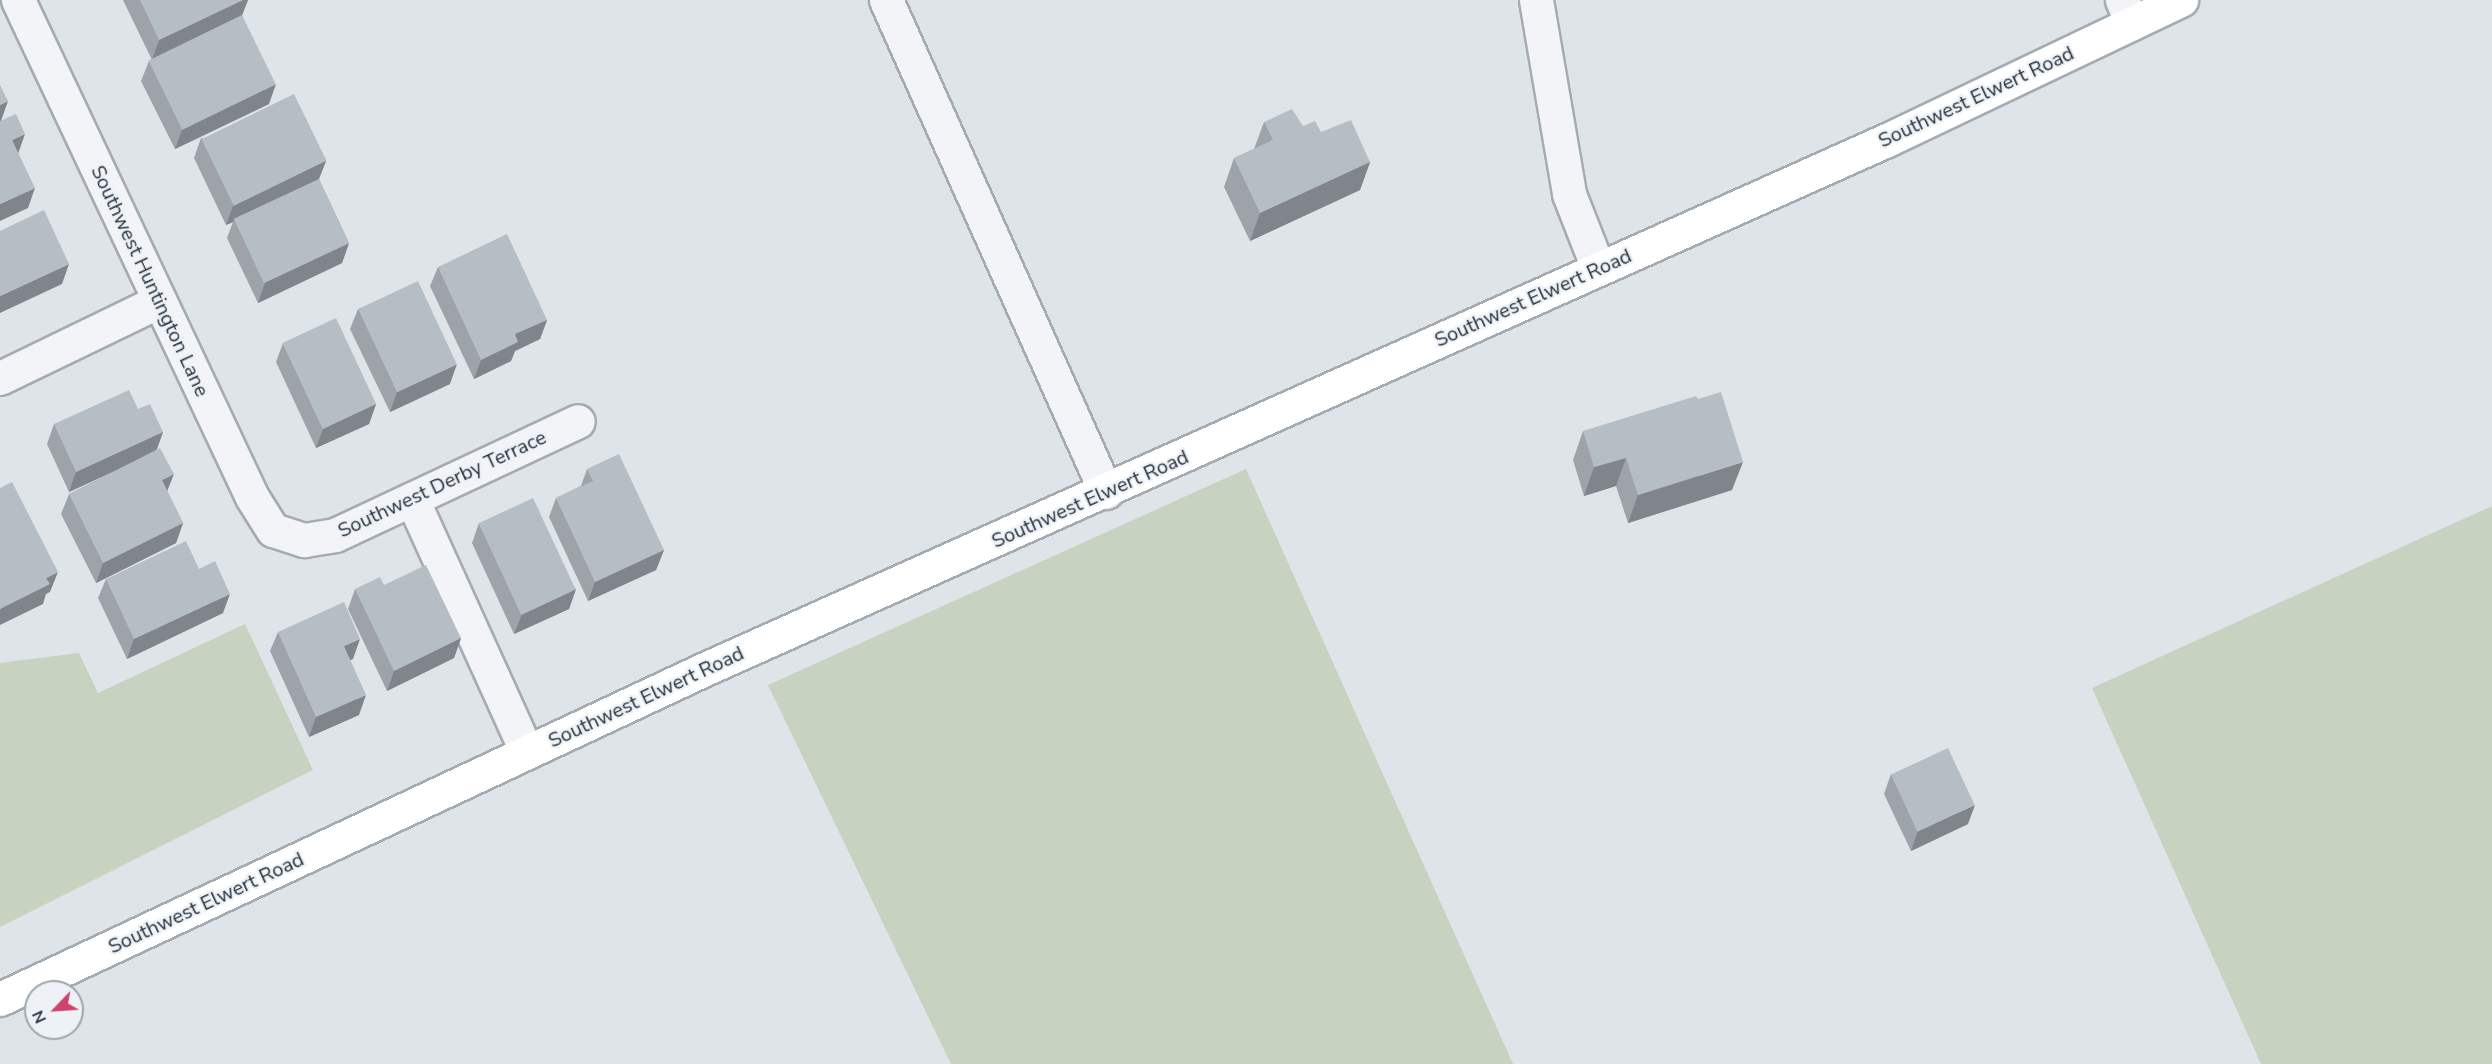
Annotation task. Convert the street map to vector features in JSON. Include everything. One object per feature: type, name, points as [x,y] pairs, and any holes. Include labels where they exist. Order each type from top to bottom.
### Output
[{"type":"main road","name":"Southwest Elwert Road","points":[[0,999],[707,668],[1106,492],[1598,268],[1887,140],[2127,11],[2181,0]]},
{"type":"street","name":"Southwest Huntington Lane","points":[[18,0],[262,516],[280,534],[304,540]]},
{"type":"street","points":[[886,0],[1106,492]]},
{"type":"street","points":[[1536,0],[1569,194],[1598,268]]},
{"type":"street","points":[[0,378],[159,301]]},
{"type":"street","name":"Southwest Derby Terrace","points":[[304,540],[335,535],[578,420]]},
{"type":"street","points":[[412,499],[527,752]]},
{"type":"green space","points":[[1246,469],[1513,1064],[951,1064],[768,685]]},
{"type":"green space","points":[[2492,506],[2492,1064],[2261,1064],[2092,688]]},
{"type":"green space","points":[[245,624],[313,770],[0,927],[0,663],[79,653],[98,693]]},
{"type":"building","points":[[140,0],[243,0],[159,40]]},
{"type":"building","points":[[242,15],[276,84],[182,130],[149,61]]},
{"type":"building","points":[[0,85],[8,101],[0,105]]},
{"type":"building","points":[[294,94],[326,161],[234,206],[201,139]]},
{"type":"building","points":[[1292,109],[1303,126],[1315,121],[1321,132],[1351,120],[1370,162],[1260,213],[1234,158],[1273,140],[1264,122]]},
{"type":"building","points":[[16,114],[25,134],[12,140],[35,188],[0,204],[0,121]]},
{"type":"building","points":[[319,179],[349,243],[264,283],[234,219]]},
{"type":"building","points":[[44,210],[69,264],[0,296],[0,231]]},
{"type":"building","points":[[507,234],[547,320],[515,334],[518,342],[481,360],[438,267]]},
{"type":"building","points":[[418,281],[457,364],[397,392],[358,309]]},
{"type":"building","points":[[336,318],[376,404],[323,429],[283,343]]},
{"type":"building","points":[[129,390],[138,409],[150,404],[163,432],[76,472],[54,424]]},
{"type":"building","points":[[1721,392],[1743,462],[1638,495],[1626,458],[1594,467],[1583,431],[1696,396],[1698,399]]},
{"type":"building","points":[[160,448],[174,474],[162,480],[183,523],[103,563],[69,494]]},
{"type":"building","points":[[619,454],[664,550],[595,582],[556,498],[593,481],[587,469]]},
{"type":"building","points":[[12,482],[58,572],[46,578],[50,584],[0,609],[0,488]]},
{"type":"building","points":[[533,498],[576,590],[521,615],[479,523]]},
{"type":"building","points":[[186,541],[199,569],[215,561],[230,594],[134,639],[106,579]]},
{"type":"building","points":[[426,565],[461,638],[394,671],[355,589],[380,577],[384,585]]},
{"type":"building","points":[[344,602],[360,639],[344,646],[366,695],[316,717],[278,632]]},
{"type":"building","points":[[1948,748],[1975,805],[1918,832],[1891,775]]}]
